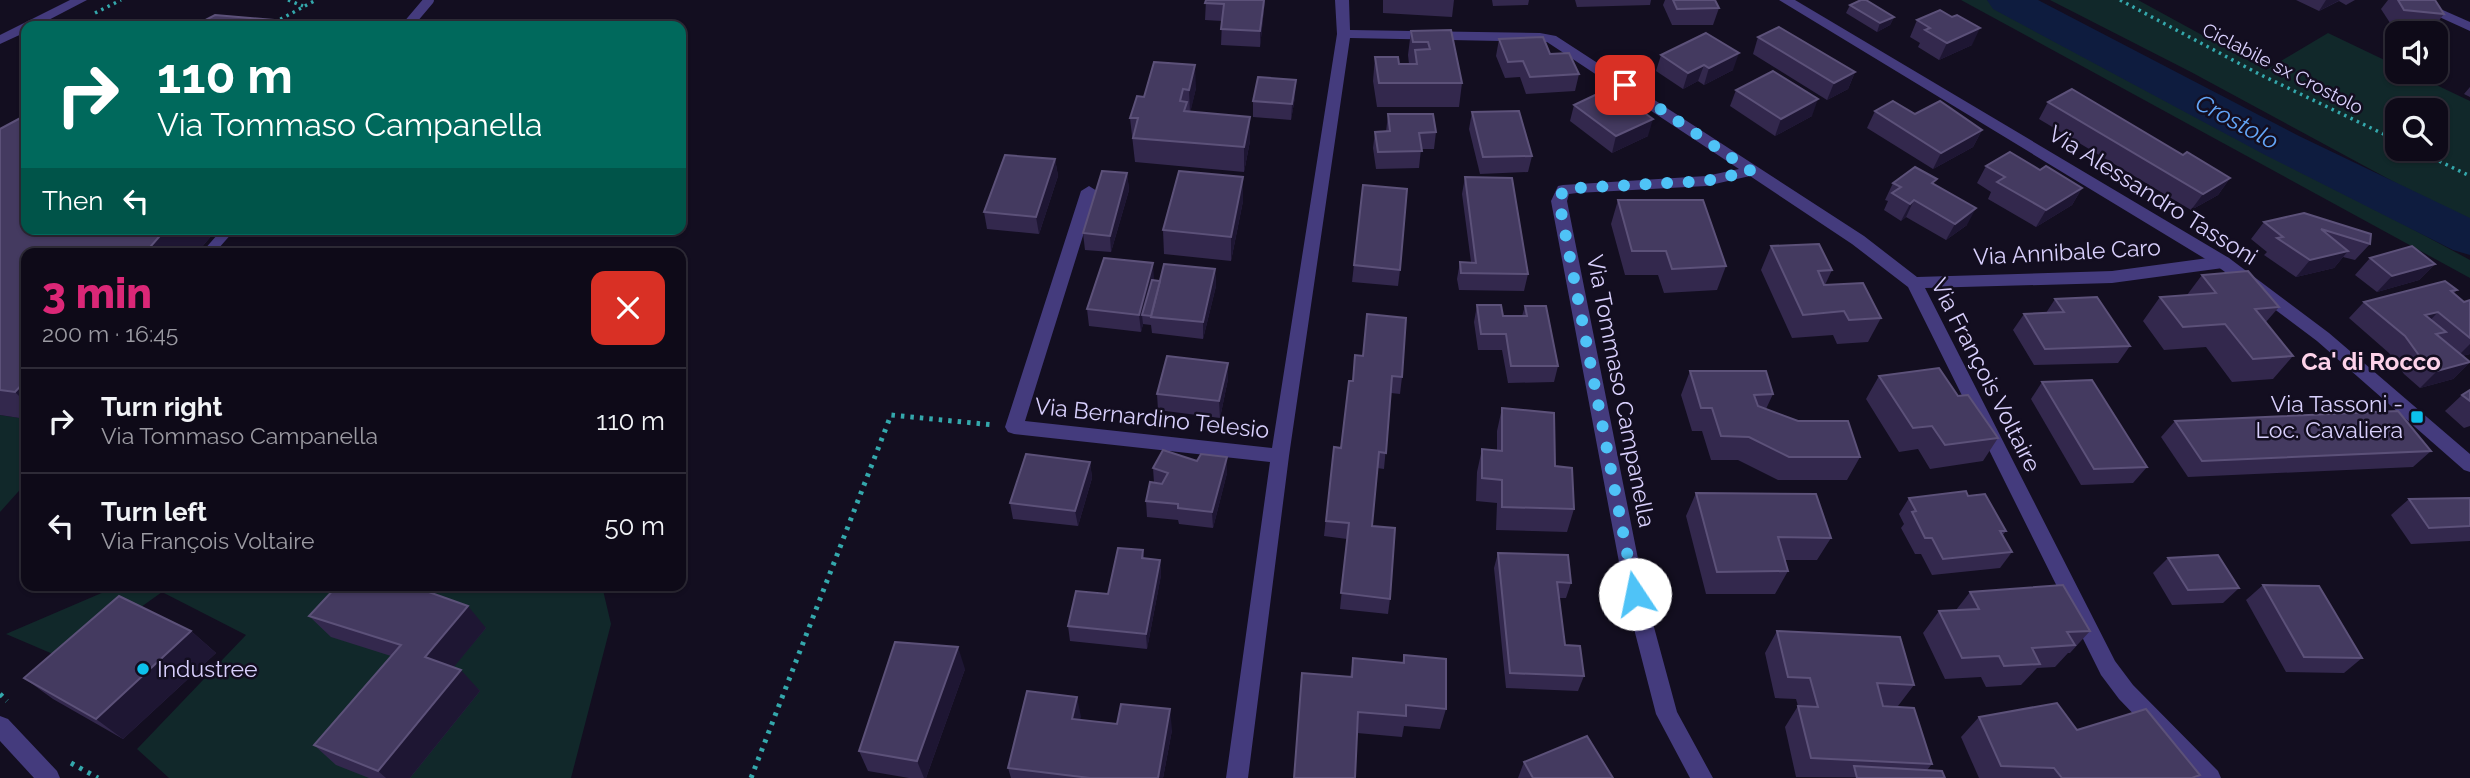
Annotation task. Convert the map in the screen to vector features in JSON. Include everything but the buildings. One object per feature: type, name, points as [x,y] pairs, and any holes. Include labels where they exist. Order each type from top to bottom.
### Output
[{"type":"street","points":[[39,21],[80,0]]},
{"type":"street","name":"Via Bernardino Telesio","points":[[1237,778],[1280,456],[1343,34],[1342,0]]},
{"type":"street","name":"Via Alessandro Tassoni","points":[[1786,0],[2222,262],[2323,337],[2470,465]]},
{"type":"street","points":[[2409,0],[2470,27]]},
{"type":"street","points":[[0,40],[21,30]]},
{"type":"street","name":"Via François Voltaire","points":[[1343,34],[1540,37],[1551,40],[1642,96],[1858,240],[1914,282],[2108,668],[2126,692],[2210,778]]},
{"type":"street","name":"Via Tommaso Campanella","points":[[1702,778],[1667,714],[1635,594],[1559,201],[1563,190],[1706,181],[1751,171]]},
{"type":"street","name":"Via Bernardino Telesio","points":[[1089,191],[1014,428],[1280,456]]},
{"type":"street","name":"Via Annibale Caro","points":[[1914,282],[2112,277],[2222,262]]},
{"type":"street","points":[[0,726],[49,778]]},
{"type":"lane","points":[[411,21],[429,0]]},
{"type":"path","points":[[288,0],[304,6]]},
{"type":"path","points":[[277,21],[316,0]]},
{"type":"path","name":"Ciclabile sx Crostolo","points":[[2120,0],[2259,74],[2385,135]]},
{"type":"path","points":[[2439,161],[2470,176]]},
{"type":"path","points":[[2464,173],[2470,170]]},
{"type":"path","points":[[751,778],[891,415],[1014,428]]},
{"type":"green space","points":[[1961,0],[1987,0],[2470,260],[2470,278]]},
{"type":"green space","points":[[2050,0],[2138,0],[2266,70],[2328,33],[2385,60],[2385,84],[2434,84],[2470,101],[2470,223],[2191,72]]},
{"type":"green space","points":[[0,415],[21,418],[21,489],[0,512]]},
{"type":"green space","points":[[106,591],[603,591],[611,624],[571,778],[169,778],[137,749],[246,635],[162,592],[67,660],[6,634]]},
{"type":"waterway","name":"Crostolo","points":[[2007,0],[2283,146],[2470,238]]},
{"type":"place","name":"Via Tassoni - Loc. Cavaliera","points":[[2417,417]]},
{"type":"place","name":"Industree","points":[[143,669]]},
{"type":"district","name":"Ca' di Rocco","points":[[2371,362]]},
{"type":"route","points":[[1625,85],[1751,171],[1706,181],[1619,184],[1563,190],[1559,201],[1635,594]]}]
